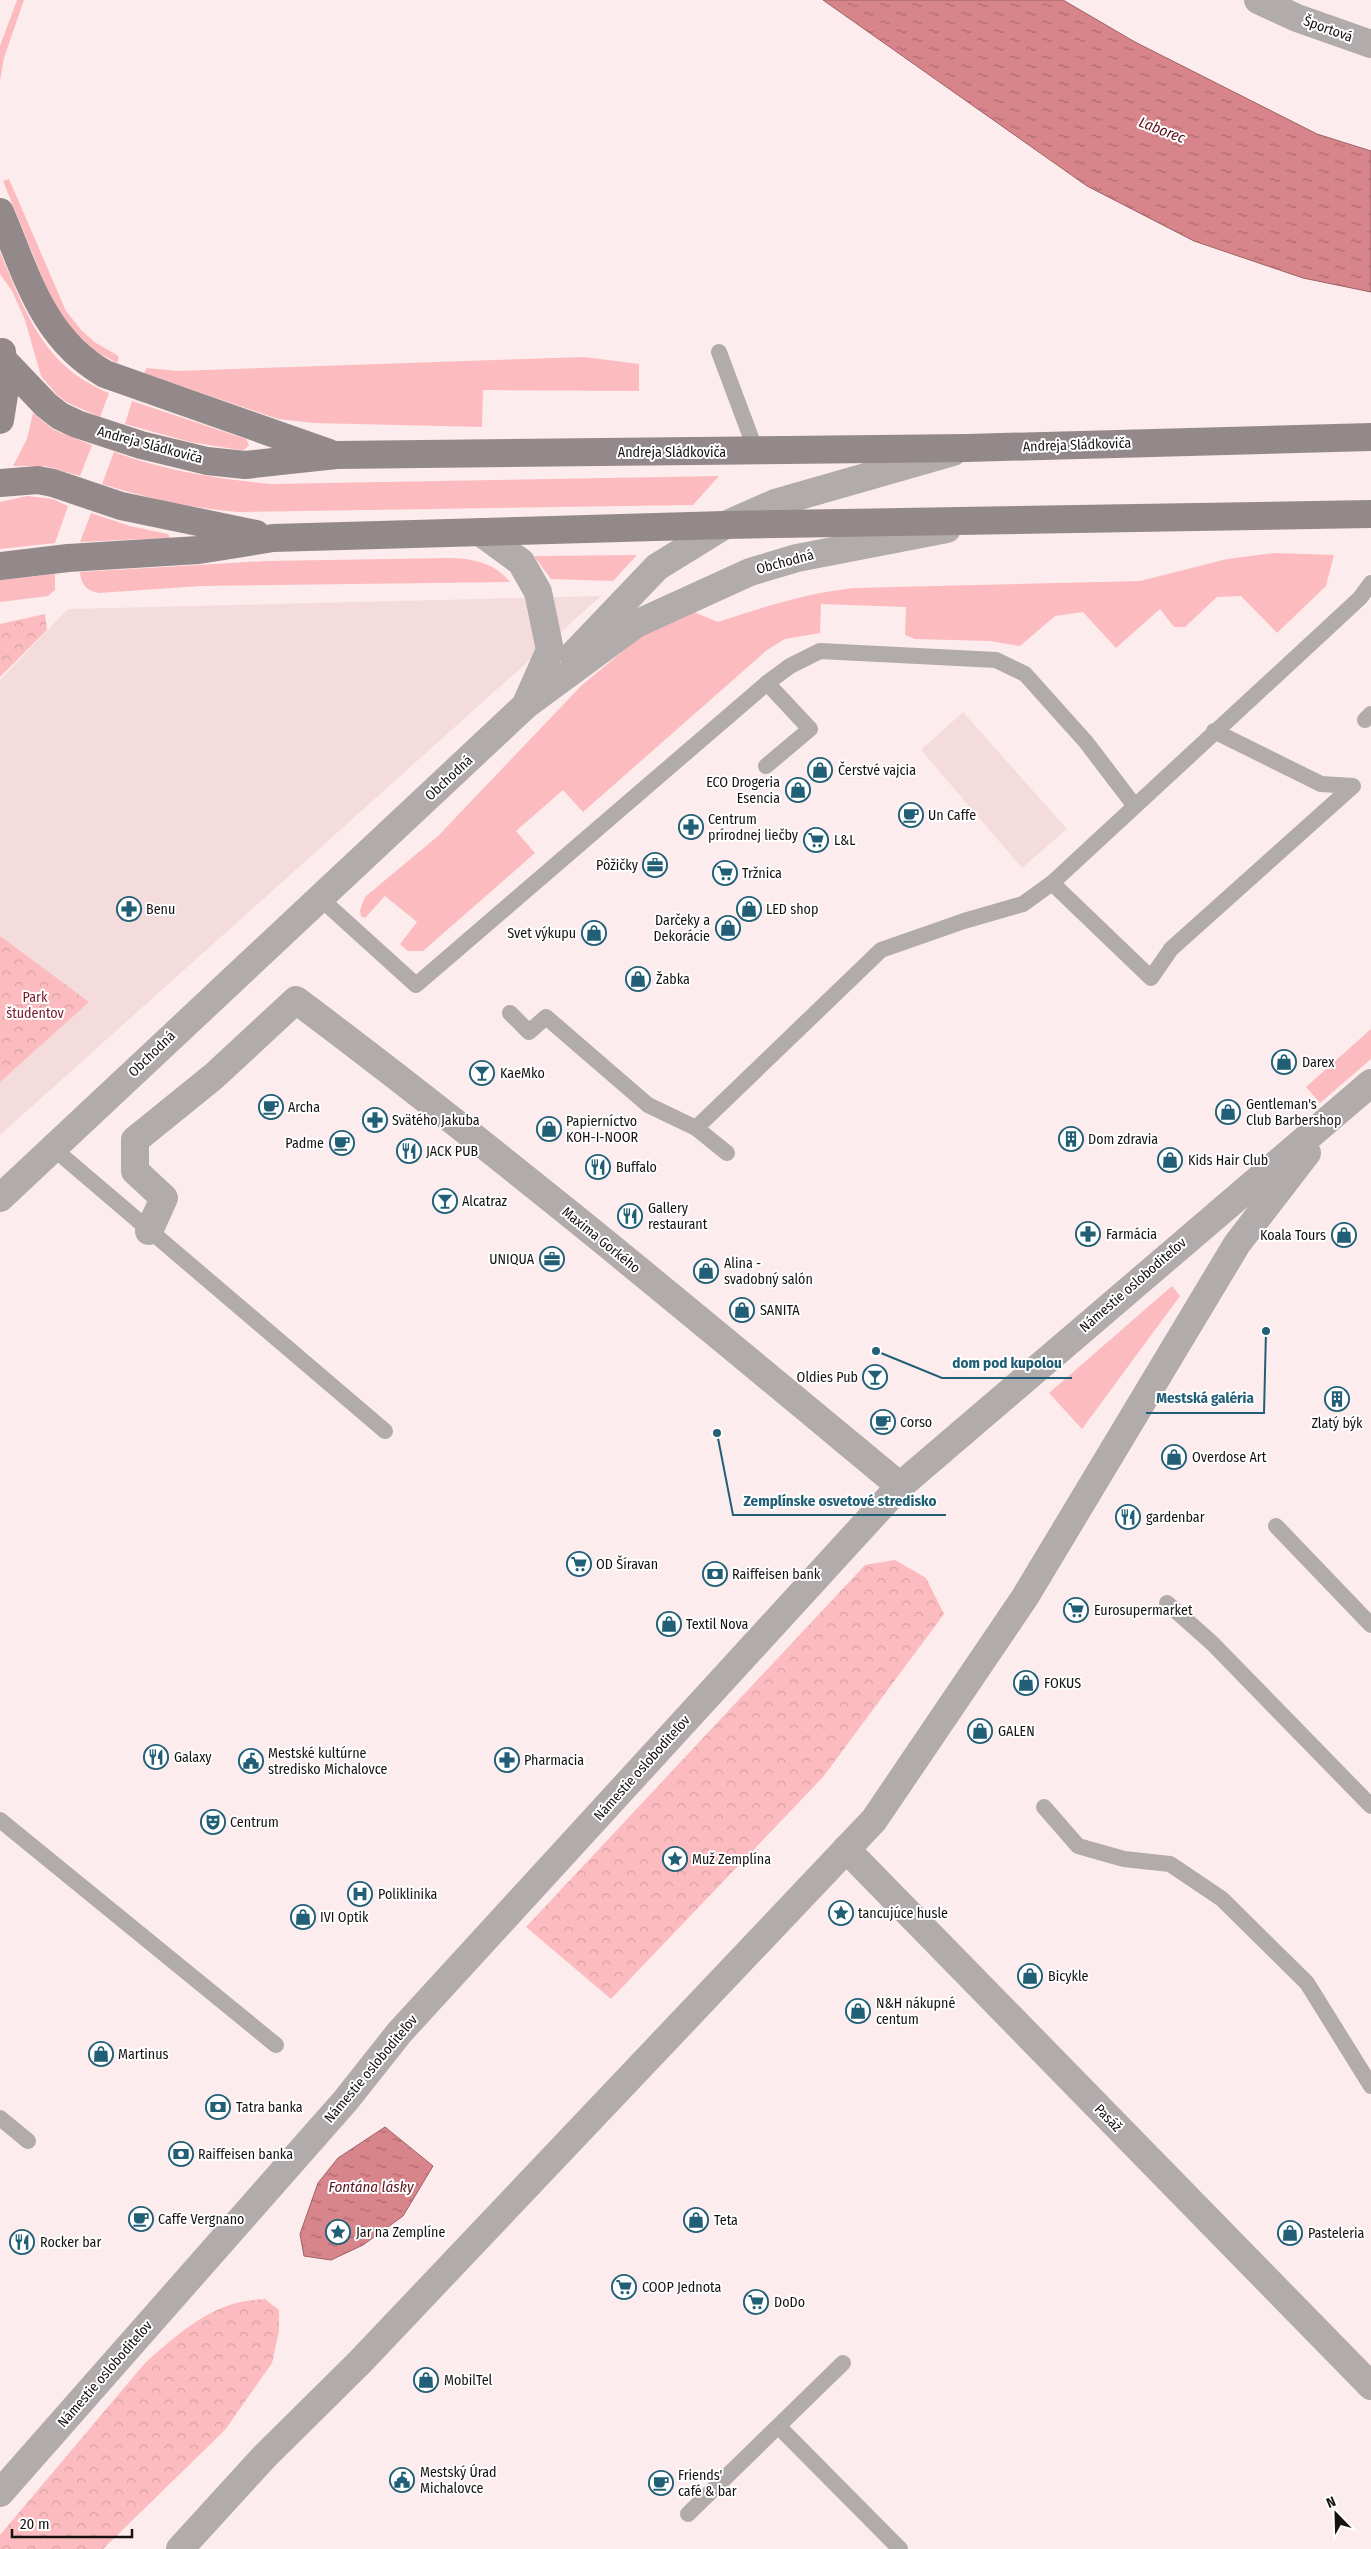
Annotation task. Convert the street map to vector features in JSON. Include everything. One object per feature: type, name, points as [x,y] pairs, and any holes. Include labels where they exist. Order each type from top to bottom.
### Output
[{"type":"street","name":"Športová","points":[[1258,0],[1297,18],[1371,44]]},
{"type":"street","points":[[0,212],[52,328],[65,344],[90,366],[112,377],[336,455]]},
{"type":"street","points":[[0,420],[5,390],[2,353]]},
{"type":"street","name":"Andreja Sládkoviča","points":[[2,353],[46,405],[60,416],[77,424],[140,445],[207,461],[245,465],[336,455],[756,452],[1371,438]]},
{"type":"street","points":[[526,705],[657,566],[725,525],[774,503],[967,448]]},
{"type":"street","points":[[0,483],[38,480],[53,483],[121,506],[273,538]]},
{"type":"street","points":[[0,566],[68,558],[199,550],[273,538],[725,525],[1371,514]]},
{"type":"street","name":"Obchodná","points":[[0,1198],[526,705],[636,624],[750,572],[797,558],[990,520]]},
{"type":"street","points":[[480,532],[521,562],[538,592],[550,650],[526,705]]},
{"type":"street","name":"Maxima Gorkého","points":[[150,1231],[164,1198],[135,1171],[135,1140],[214,1076],[296,1000],[407,1083],[663,1290],[900,1486]]},
{"type":"street","name":"Námestie osloboditeľov","points":[[0,2493],[346,2100],[399,2033],[900,1486],[1371,1083]]},
{"type":"street","name":"Námestie osloboditeľov","points":[[180,2549],[264,2457],[360,2362],[874,1820],[1025,1597],[1237,1244],[1275,1192],[1345,1105]]},
{"type":"street","name":"Pasáž","points":[[846,1849],[1371,2386]]},
{"type":"lane","points":[[719,352],[756,452]]},
{"type":"lane","points":[[696,1128],[880,950],[964,921],[1023,904],[1052,883],[1134,805],[1360,598],[1371,583]]},
{"type":"lane","points":[[321,898],[416,985],[767,683],[790,666],[820,651],[996,660],[1025,674],[1086,742],[1134,805]]},
{"type":"lane","points":[[766,766],[810,729],[767,683]]},
{"type":"lane","points":[[1052,883],[1150,978],[1170,949],[1353,786],[1321,784],[1214,731]]},
{"type":"lane","points":[[510,1013],[529,1032],[546,1017],[648,1105],[696,1128],[727,1153]]},
{"type":"lane","points":[[53,1148],[385,1431]]},
{"type":"lane","points":[[1276,1526],[1371,1625]]},
{"type":"lane","points":[[1167,1603],[1212,1643],[1371,1806]]},
{"type":"lane","points":[[1044,1807],[1078,1846],[1124,1859],[1170,1864],[1222,1899],[1307,1983],[1371,2086]]},
{"type":"lane","points":[[0,1820],[276,2045]]},
{"type":"lane","points":[[0,2118],[28,2141]]},
{"type":"lane","points":[[688,2514],[843,2363]]},
{"type":"lane","points":[[779,2427],[900,2549]]},
{"type":"shaded area","points":[[601,596],[0,1135],[0,680],[68,609]]},
{"type":"shaded area","points":[[963,712],[1067,829],[1022,868],[921,750]]},
{"type":"green space","points":[[17,0],[24,0],[4,58],[0,81],[0,46]]},
{"type":"green space","points":[[9,179],[66,311],[82,331],[96,343],[117,355],[119,358],[117,363],[95,351],[62,320],[46,287],[3,181]]},
{"type":"green space","points":[[0,252],[29,316],[52,353],[86,382],[109,393],[100,417],[68,403],[57,395],[41,376],[25,320],[12,291],[0,274]]},
{"type":"green space","points":[[584,357],[639,364],[639,391],[483,390],[482,427],[314,423],[278,419],[144,373],[147,368],[177,371]]},
{"type":"green space","points":[[132,401],[246,439],[249,445],[244,450],[240,450],[190,442],[125,424]]},
{"type":"green space","points":[[33,413],[54,430],[92,445],[80,476],[45,466],[13,466],[27,439]]},
{"type":"green space","points":[[114,452],[134,459],[192,473],[272,484],[719,476],[693,505],[237,512],[169,502],[102,484]]},
{"type":"green space","points":[[27,496],[53,499],[68,506],[55,543],[0,549],[0,502]]},
{"type":"green space","points":[[91,513],[130,526],[168,534],[170,538],[80,542]]},
{"type":"green space","points":[[1274,553],[1334,555],[1326,586],[1277,633],[1241,596],[1217,597],[1185,627],[1174,627],[1160,609],[1116,648],[1083,612],[1055,616],[1020,646],[990,641],[915,639],[905,635],[906,607],[821,604],[820,633],[785,639],[767,650],[583,812],[563,790],[516,831],[535,853],[423,951],[408,951],[400,944],[417,922],[385,896],[365,918],[361,916],[360,910],[365,897],[438,836],[581,686],[652,627],[691,611],[718,622],[802,597],[854,588],[1140,581],[1227,559]]},
{"type":"green space","points":[[637,555],[613,581],[551,579],[534,556]]},
{"type":"green space","points":[[467,559],[483,563],[497,570],[510,582],[201,586],[99,593],[85,587],[80,572],[266,561]]},
{"type":"green space","points":[[55,574],[55,590],[48,596],[0,602],[0,580]]},
{"type":"green space","points":[[45,614],[47,630],[0,677],[0,624]]},
{"type":"green space","name":"Park študentov","points":[[0,936],[89,1002],[0,1082]]},
{"type":"green space","points":[[1371,1029],[1371,1059],[1320,1103],[1306,1087]]},
{"type":"green space","points":[[1172,1286],[1180,1296],[1082,1429],[1049,1393]]},
{"type":"green space","points":[[895,1560],[926,1578],[944,1614],[823,1777],[611,1999],[526,1927],[865,1565]]},
{"type":"green space","points":[[265,2299],[279,2310],[279,2331],[272,2363],[225,2430],[103,2549],[0,2549],[0,2535],[145,2363],[185,2330],[218,2309],[248,2301]]},
{"type":"water","name":"Laborec","points":[[823,0],[1063,0],[1135,42],[1317,134],[1371,151],[1371,292],[1303,278],[1194,241],[1087,186]]},
{"type":"water","name":"Fontána lásky","points":[[385,2127],[433,2166],[403,2216],[363,2245],[331,2260],[304,2256],[300,2234],[318,2183],[338,2158]]},
{"type":"place","name":"Čerstvé vajcia","points":[[820,770]]},
{"type":"place","name":"ECO Drogeria Esencia","points":[[798,790]]},
{"type":"place","name":"Un Caffe","points":[[911,815]]},
{"type":"place","name":"Centrum prírodnej liečby","points":[[691,827]]},
{"type":"place","name":"L&L","points":[[816,840]]},
{"type":"place","name":"Pôžičky","points":[[655,865]]},
{"type":"place","name":"Tržnica","points":[[725,873]]},
{"type":"place","name":"Benu","points":[[129,909]]},
{"type":"place","name":"LED shop","points":[[749,909]]},
{"type":"place","name":"Darčeky a Dekorácie","points":[[728,928]]},
{"type":"place","name":"Svet výkupu","points":[[594,933]]},
{"type":"place","name":"Žabka","points":[[638,979]]},
{"type":"place","name":"Darex","points":[[1284,1062]]},
{"type":"place","name":"KaeMko","points":[[482,1073]]},
{"type":"place","name":"Archa","points":[[271,1107]]},
{"type":"place","name":"Gentleman's Club Barbershop","points":[[1228,1112]]},
{"type":"place","name":"Svätého Jakuba","points":[[375,1120]]},
{"type":"place","name":"Papierníctvo KOH-I-NOOR","points":[[549,1129]]},
{"type":"place","name":"Dom zdravia","points":[[1071,1139]]},
{"type":"place","name":"Padme","points":[[342,1143]]},
{"type":"place","name":"JACK PUB","points":[[409,1151]]},
{"type":"place","name":"Kids Hair Club","points":[[1170,1160]]},
{"type":"place","name":"Buffalo","points":[[598,1167]]},
{"type":"place","name":"Alcatraz","points":[[445,1201]]},
{"type":"place","name":"Gallery restaurant","points":[[630,1216]]},
{"type":"place","name":"Farmácia","points":[[1088,1234]]},
{"type":"place","name":"Koala Tours","points":[[1344,1235]]},
{"type":"place","name":"UNIQUA","points":[[552,1259]]},
{"type":"place","name":"Alina - svadobný salón","points":[[706,1271]]},
{"type":"place","name":"SANITA","points":[[742,1310]]},
{"type":"place","name":"Mestská galéria","points":[[1266,1331]]},
{"type":"place","name":"dom pod kupolou","points":[[876,1351]]},
{"type":"place","name":"Oldies Pub","points":[[875,1377]]},
{"type":"place","name":"Zlatý býk","points":[[1337,1399]]},
{"type":"place","name":"Corso","points":[[883,1422]]},
{"type":"place","name":"Zemplínske osvetové stredisko","points":[[717,1433]]},
{"type":"place","name":"Overdose Art","points":[[1174,1457]]},
{"type":"place","name":"gardenbar","points":[[1128,1517]]},
{"type":"place","name":"OD Šíravan","points":[[579,1564]]},
{"type":"place","name":"Raiffeisen bank","points":[[715,1574]]},
{"type":"place","name":"Eurosupermarket","points":[[1076,1610]]},
{"type":"place","name":"Textil Nova","points":[[669,1624]]},
{"type":"place","name":"FOKUS","points":[[1026,1683]]},
{"type":"place","name":"GALEN","points":[[980,1731]]},
{"type":"place","name":"Galaxy","points":[[156,1757]]},
{"type":"place","name":"Pharmacia","points":[[507,1760]]},
{"type":"place","name":"Mestské kultúrne stredisko Michalovce","points":[[251,1761]]},
{"type":"place","name":"Centrum","points":[[213,1822]]},
{"type":"place","name":"Muž Zemplína","points":[[675,1859]]},
{"type":"place","name":"Poliklinika","points":[[360,1894]]},
{"type":"place","name":"tancujúce husle","points":[[841,1913]]},
{"type":"place","name":"IVI Optik","points":[[303,1917]]},
{"type":"place","name":"Bicykle","points":[[1030,1976]]},
{"type":"place","name":"N&H nákupné centum","points":[[858,2011]]},
{"type":"place","name":"Martinus","points":[[101,2054]]},
{"type":"place","name":"Tatra banka","points":[[218,2107]]},
{"type":"place","name":"Raiffeisen banka","points":[[181,2154]]},
{"type":"place","name":"Caffe Vergnano","points":[[141,2219]]},
{"type":"place","name":"Teta","points":[[696,2220]]},
{"type":"place","name":"Jar na Zemplíne","points":[[338,2232]]},
{"type":"place","name":"Pasteleria","points":[[1290,2233]]},
{"type":"place","name":"Rocker bar","points":[[22,2242]]},
{"type":"place","name":"COOP Jednota","points":[[624,2287]]},
{"type":"place","name":"DoDo","points":[[756,2302]]},
{"type":"place","name":"MobilTel","points":[[426,2380]]},
{"type":"place","name":"Mestský Úrad Michalovce","points":[[402,2480]]},
{"type":"place","name":"Friends' café & bar","points":[[661,2483]]}]
